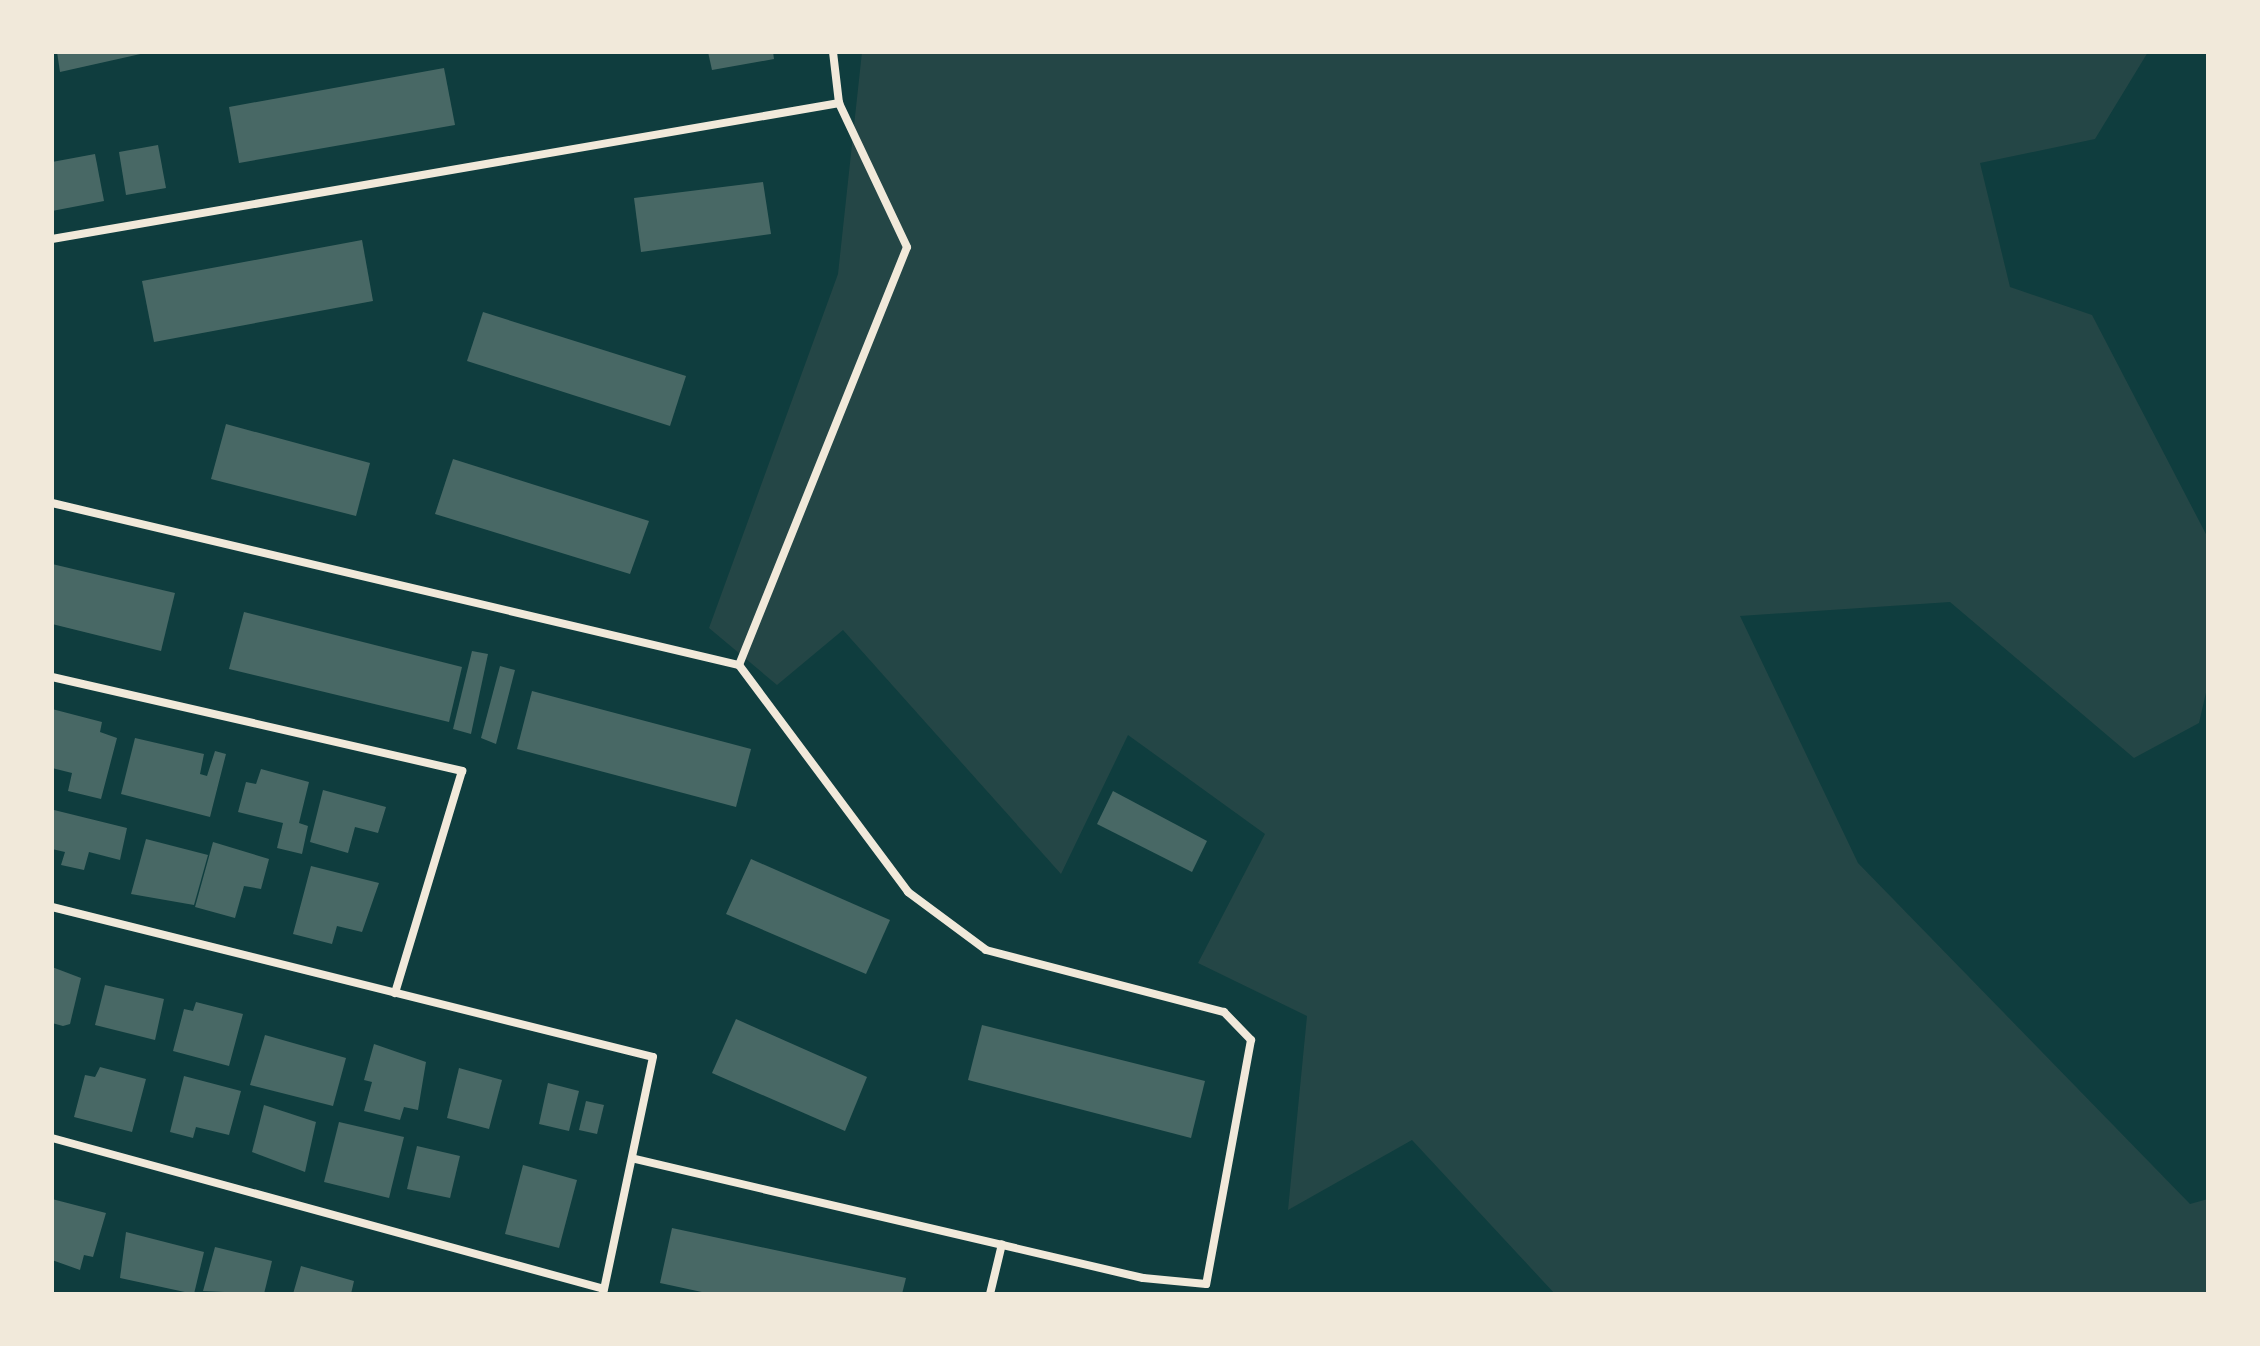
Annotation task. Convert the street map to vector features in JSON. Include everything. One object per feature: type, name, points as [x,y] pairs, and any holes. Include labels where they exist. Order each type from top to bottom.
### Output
[{"type":"street","points":[[739,665],[907,247],[839,103],[833,52]]},
{"type":"street","points":[[52,239],[839,103]]},
{"type":"street","points":[[52,503],[739,665],[908,892],[986,950],[1224,1012],[1251,1040],[1206,1284],[1143,1278],[635,1159]]},
{"type":"street","points":[[52,677],[462,771],[395,993]]},
{"type":"street","points":[[52,907],[653,1057],[635,1159],[603,1292],[52,1138]]},
{"type":"street","points":[[990,1294],[1002,1244]]},
{"type":"shaded area","points":[[862,52],[2148,52],[2095,139],[1980,163],[2010,287],[2092,315],[2208,538],[2208,684],[2199,723],[2134,758],[1950,602],[1740,616],[1858,863],[2190,1204],[2208,1199],[2208,1294],[1555,1294],[1412,1140],[1288,1210],[1307,1016],[1198,963],[1265,834],[1128,735],[1061,874],[843,630],[777,685],[709,628],[838,274]]},
{"type":"building","points":[[57,52],[144,52],[145,53],[60,72]]},
{"type":"building","points":[[708,52],[773,52],[774,59],[712,70]]},
{"type":"building","points":[[444,68],[455,125],[239,163],[229,107]]},
{"type":"building","points":[[158,145],[166,188],[126,195],[119,152]]},
{"type":"building","points":[[95,154],[104,201],[52,211],[52,162]]},
{"type":"building","points":[[763,182],[771,234],[641,252],[634,198]]},
{"type":"building","points":[[362,240],[373,301],[154,342],[142,281]]},
{"type":"building","points":[[483,312],[686,376],[670,426],[467,361]]},
{"type":"building","points":[[226,424],[370,463],[356,516],[211,479]]},
{"type":"building","points":[[453,459],[649,521],[630,574],[435,514]]},
{"type":"building","points":[[52,564],[175,593],[161,651],[52,624]]},
{"type":"building","points":[[244,612],[462,667],[449,722],[229,669]]},
{"type":"building","points":[[472,651],[488,654],[471,734],[453,729]]},
{"type":"building","points":[[500,666],[515,670],[496,744],[481,738]]},
{"type":"building","points":[[532,691],[751,749],[736,807],[517,749]]},
{"type":"building","points":[[52,709],[102,722],[100,732],[117,738],[101,799],[68,791],[72,773],[52,768]]},
{"type":"building","points":[[135,738],[204,754],[200,774],[207,776],[215,751],[226,754],[210,817],[121,794]]},
{"type":"building","points":[[261,769],[309,782],[299,823],[308,826],[302,854],[277,848],[283,823],[238,812],[246,782],[256,784]]},
{"type":"building","points":[[323,790],[386,807],[378,833],[355,827],[348,853],[310,842]]},
{"type":"building","points":[[1113,791],[1207,841],[1192,872],[1097,824]]},
{"type":"building","points":[[54,810],[127,828],[120,860],[89,852],[84,870],[61,865],[65,852],[52,849]]},
{"type":"building","points":[[146,839],[208,855],[194,905],[131,894]]},
{"type":"building","points":[[213,842],[269,859],[261,889],[244,886],[235,918],[195,907]]},
{"type":"building","points":[[751,859],[890,920],[866,974],[726,914]]},
{"type":"building","points":[[311,866],[379,883],[362,932],[337,926],[332,944],[293,934]]},
{"type":"building","points":[[52,967],[81,978],[70,1024],[63,1026],[52,1023]]},
{"type":"building","points":[[105,985],[164,999],[155,1040],[95,1025]]},
{"type":"building","points":[[196,1002],[243,1014],[229,1066],[173,1051],[184,1009],[193,1011]]},
{"type":"building","points":[[736,1019],[867,1077],[845,1131],[712,1073]]},
{"type":"building","points":[[982,1025],[1205,1081],[1191,1138],[968,1080]]},
{"type":"building","points":[[265,1035],[346,1058],[333,1106],[250,1085]]},
{"type":"building","points":[[374,1044],[426,1062],[418,1110],[404,1107],[400,1120],[364,1111],[372,1082],[364,1080]]},
{"type":"building","points":[[100,1067],[146,1079],[132,1132],[74,1117],[85,1075],[95,1077]]},
{"type":"building","points":[[459,1068],[502,1080],[489,1129],[447,1118]]},
{"type":"building","points":[[184,1076],[241,1091],[229,1135],[196,1127],[193,1138],[170,1132]]},
{"type":"building","points":[[548,1083],[579,1091],[569,1131],[539,1124]]},
{"type":"building","points":[[586,1101],[604,1105],[597,1134],[579,1130]]},
{"type":"building","points":[[264,1105],[316,1122],[305,1172],[252,1152]]},
{"type":"building","points":[[339,1122],[404,1137],[389,1198],[324,1182]]},
{"type":"building","points":[[417,1146],[460,1156],[450,1198],[407,1189]]},
{"type":"building","points":[[523,1165],[577,1180],[559,1248],[505,1234]]},
{"type":"building","points":[[52,1199],[106,1213],[93,1257],[84,1255],[80,1270],[52,1260]]},
{"type":"building","points":[[672,1228],[906,1278],[902,1294],[711,1294],[660,1283]]},
{"type":"building","points":[[126,1232],[204,1252],[194,1294],[120,1278]]},
{"type":"building","points":[[215,1247],[272,1261],[264,1294],[203,1291]]},
{"type":"building","points":[[301,1266],[354,1281],[351,1294],[293,1294]]}]
